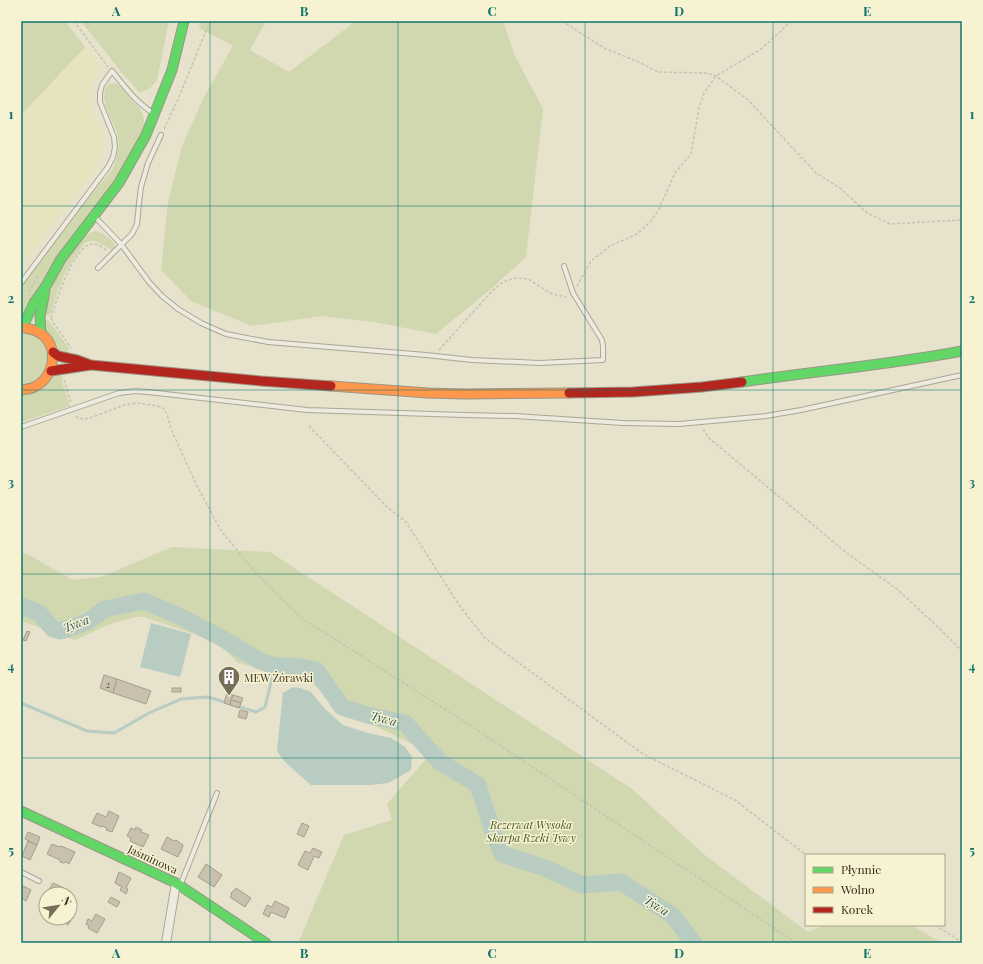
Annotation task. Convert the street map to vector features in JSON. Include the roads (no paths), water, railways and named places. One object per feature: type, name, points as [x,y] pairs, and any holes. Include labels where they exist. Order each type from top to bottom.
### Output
[{"type":"main road","points":[[92,365],[58,356],[53,352],[48,342],[41,334],[33,329],[21,327],[61,259],[119,183],[146,135],[172,70],[184,21]]},
{"type":"main road","points":[[41,334],[39,326],[46,286]]},
{"type":"main road","points":[[51,371],[61,368],[92,365],[261,381],[428,393],[633,392],[702,387],[859,367],[962,351]]},
{"type":"main road","points":[[21,390],[37,387],[46,380],[51,371],[53,352]]},
{"type":"main road","name":"Jaśminowa","points":[[21,811],[176,884],[266,943]]},
{"type":"street","points":[[166,943],[176,884]]},
{"type":"lane","points":[[21,283],[108,168],[113,157],[115,147],[114,137],[100,102],[102,85],[112,71],[143,107],[155,114]]},
{"type":"lane","points":[[98,268],[132,234],[137,224],[141,187],[148,163],[161,135]]},
{"type":"lane","points":[[94,216],[121,244],[149,282],[162,296],[178,309],[201,323],[226,334],[268,342],[472,360],[539,363],[603,360],[604,346],[602,340],[572,293],[564,266]]},
{"type":"lane","points":[[21,427],[119,393],[136,391],[307,410],[515,416],[679,424],[766,416],[801,410],[962,375]]},
{"type":"lane","points":[[176,884],[182,881],[217,793]]},
{"type":"lane","points":[[21,872],[39,880]]},
{"type":"waterway","name":"Tywa","points":[[21,606],[39,613],[53,629],[61,631],[87,622],[105,609],[144,601],[177,615],[220,637],[260,661],[275,666],[296,666],[316,670],[342,707],[367,715],[405,723],[440,762],[478,785],[493,832],[502,854],[545,868],[582,885],[621,882],[673,916],[694,943]]},
{"type":"waterway","points":[[240,707],[256,712],[265,707],[275,666]]},
{"type":"waterway","points":[[21,703],[87,731],[114,733],[149,713],[181,699],[208,697],[224,702]]},
{"type":"place","name":"MEW Żórawki","points":[[229,696]]},
{"type":"park label","name":"Rezerwat Wysoka Skarpa Rzeki Tywy","points":[[531,830]]}]
